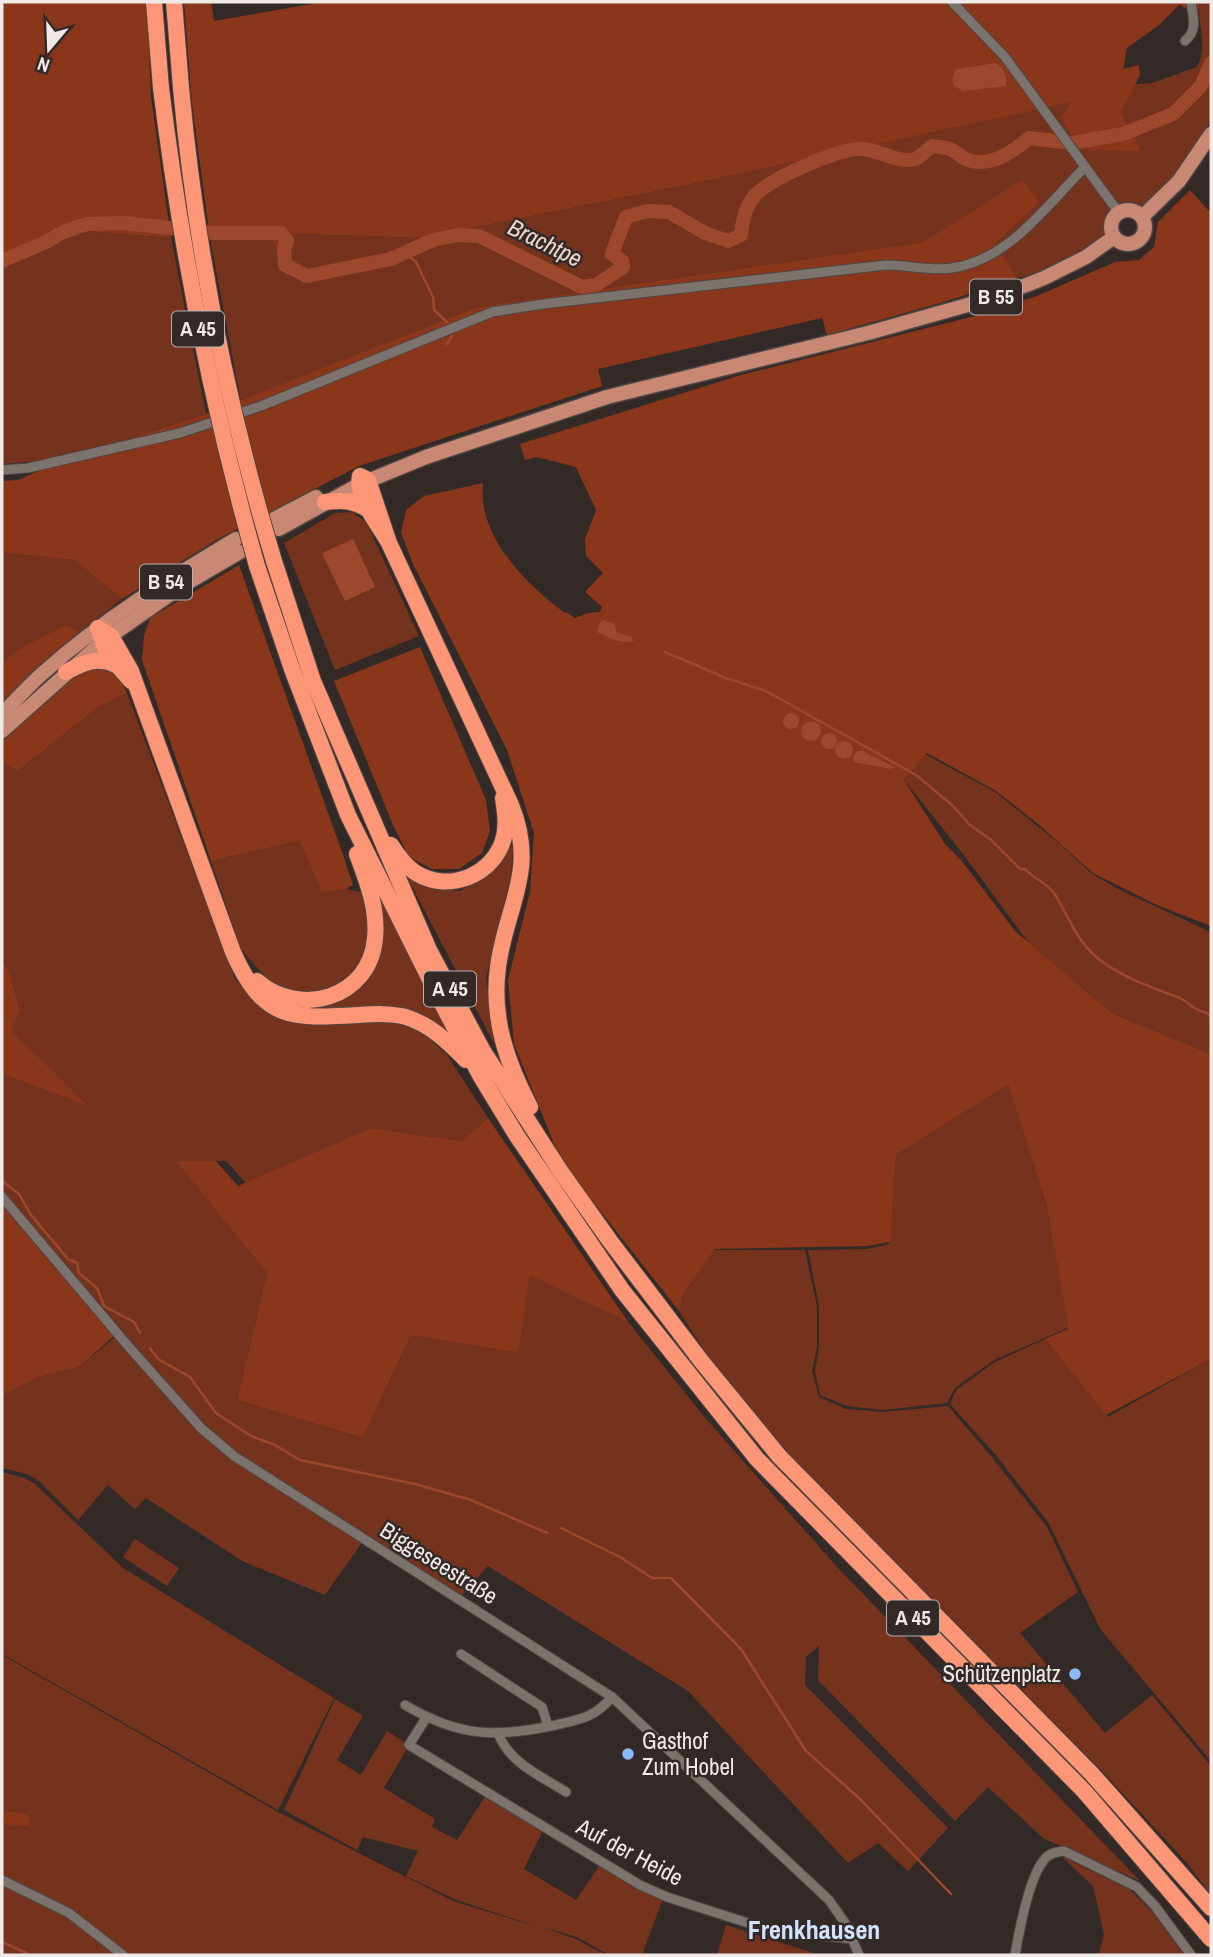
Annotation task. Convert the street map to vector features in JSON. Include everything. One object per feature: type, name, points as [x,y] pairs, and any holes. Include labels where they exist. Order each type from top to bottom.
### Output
[{"type":"highway","name":"A 45","points":[[154,2],[180,226],[202,349],[224,445],[257,566],[293,672],[348,815],[480,1075],[516,1136],[622,1290],[757,1459],[1084,1791],[1211,1940]]},
{"type":"highway","name":"A 45","points":[[174,2],[198,235],[219,354],[244,458],[313,681],[429,950],[484,1051],[561,1172],[685,1340],[779,1456],[1091,1773],[1211,1908]]},
{"type":"highway","points":[[362,480],[369,510],[389,543]]},
{"type":"highway","points":[[362,480],[519,826],[523,859],[518,893],[500,955],[496,985],[497,1015],[503,1045],[512,1068],[530,1108],[552,1144],[561,1172]]},
{"type":"highway","points":[[325,502],[347,499],[369,510]]},
{"type":"highway","points":[[104,635],[116,665],[141,697]]},
{"type":"highway","points":[[104,635],[126,661],[233,952],[253,989],[265,1001],[281,1010],[308,1017],[376,1013],[407,1017],[441,1035],[480,1075]]},
{"type":"highway","points":[[66,672],[92,661],[103,660],[116,665]]},
{"type":"highway","points":[[360,794],[397,855],[408,867],[429,879],[446,882],[463,880],[477,873],[489,864],[498,851],[505,829],[501,785]]},
{"type":"highway","points":[[233,952],[258,982],[288,999],[323,999],[346,988],[359,977],[372,955],[375,918],[367,879],[349,834],[348,815]]},
{"type":"main road","points":[[1142,218],[1180,181],[1211,134]]},
{"type":"main road","points":[[1129,211],[1142,218],[1144,234],[1136,243],[1124,244],[1115,237],[1111,227],[1119,213],[1129,211]]},
{"type":"main road","name":"B 55","points":[[325,502],[362,480],[425,454],[578,405],[996,297],[1075,262],[1115,237]]},
{"type":"main road","points":[[325,502],[276,524],[362,480]]},
{"type":"main road","name":"B 54","points":[[2,732],[104,635],[171,578],[238,546]]},
{"type":"main road","name":"B 54","points":[[2,714],[43,672],[104,635]]},
{"type":"street","points":[[952,2],[994,42],[1119,213]]},
{"type":"street","points":[[1185,41],[1194,27],[1191,2]]},
{"type":"street","points":[[2,470],[28,468],[180,433],[261,406],[492,312],[886,265],[936,268],[966,264],[1003,247],[1028,227],[1085,167]]},
{"type":"street","name":"Biggeseestraße","points":[[2,1197],[201,1428],[234,1456],[612,1697],[829,1900],[854,1939],[859,1955]]},
{"type":"street","points":[[461,1654],[542,1707],[548,1726]]},
{"type":"street","points":[[405,1705],[426,1718],[483,1733],[516,1733],[595,1714],[612,1697]]},
{"type":"street","name":"Auf der Heide","points":[[426,1718],[409,1745],[617,1872],[658,1893],[773,1931],[854,1939]]},
{"type":"street","points":[[498,1733],[510,1754],[520,1763],[566,1792]]},
{"type":"street","points":[[1015,1955],[1023,1918],[1039,1868],[1050,1855],[1064,1852],[1137,1887],[1155,1906],[1191,1955]]},
{"type":"street","points":[[2,1880],[69,1913],[123,1955]]},
{"type":"shaded area","points":[[2,2],[147,2],[151,97],[171,238],[83,231],[2,269]]},
{"type":"shaded area","points":[[184,2],[211,2],[214,21],[323,2],[1200,2],[1198,13],[1179,5],[1159,25],[1127,48],[1123,69],[1139,65],[1140,75],[1121,112],[1141,151],[1089,150],[1071,134],[1061,117],[1071,102],[701,182],[422,238],[296,234],[289,264],[272,240],[210,238],[192,104]]},
{"type":"shaded area","points":[[1200,2],[1211,2],[1211,119],[1205,132],[1182,167],[1143,208],[1120,205],[1108,221],[1107,237],[1087,251],[1053,268],[1017,278],[996,243],[1040,202],[1022,181],[923,242],[477,307],[241,401],[210,239],[272,240],[296,234],[422,238],[701,182],[1072,101],[1140,151],[1121,112],[1135,84],[1152,83],[1197,67],[1202,51]]},
{"type":"shaded area","points":[[996,63],[1004,73],[1006,86],[963,91],[954,86],[952,79],[956,69]]},
{"type":"shaded area","points":[[1022,180],[1040,202],[996,243],[1017,278],[827,335],[822,318],[598,369],[602,386],[359,466],[216,540],[122,599],[74,560],[2,553],[2,481],[18,480],[66,459],[206,414],[477,307],[923,242]]},
{"type":"shaded area","points":[[1190,190],[1211,213],[1211,926],[1159,906],[1093,873],[996,791],[927,753],[904,780],[945,844],[961,860],[1015,931],[1112,1013],[1211,1054],[1211,1359],[1106,1415],[1045,1339],[1068,1329],[1047,1207],[1008,1085],[896,1155],[890,1242],[868,1246],[715,1249],[683,1295],[679,1311],[561,1161],[514,1044],[508,980],[530,892],[534,833],[507,750],[412,562],[401,532],[406,510],[424,496],[483,483],[483,503],[488,522],[496,540],[520,573],[550,601],[575,618],[600,612],[602,607],[585,592],[603,573],[586,556],[585,539],[596,510],[576,467],[537,457],[525,460],[520,444],[741,375],[975,316],[1037,296],[1115,262],[1139,260],[1154,247],[1158,222]]},
{"type":"shaded area","points":[[83,231],[171,238],[206,414],[66,459],[2,464],[2,269]]},
{"type":"shaded area","points":[[352,512],[366,522],[419,636],[335,670],[284,543],[335,513]]},
{"type":"shaded area","points":[[353,539],[375,587],[345,601],[322,553]]},
{"type":"shaded area","points":[[2,553],[74,560],[122,599],[81,631],[65,625],[2,663]]},
{"type":"shaded area","points":[[239,565],[353,885],[346,889],[322,893],[299,841],[211,861],[142,660],[144,636],[150,618]]},
{"type":"shaded area","points":[[603,620],[614,623],[617,632],[631,637],[634,641],[619,641],[597,632]]},
{"type":"shaded area","points":[[65,625],[81,631],[90,665],[116,671],[127,693],[97,708],[18,771],[2,763],[2,663],[17,651]]},
{"type":"shaded area","points":[[420,647],[486,800],[490,831],[482,853],[459,869],[432,869],[409,857],[393,825],[334,681]]},
{"type":"shaded area","points":[[127,693],[235,979],[253,1000],[273,1012],[390,1020],[422,1032],[447,1055],[488,1118],[461,1141],[370,1128],[246,1183],[226,1161],[177,1161],[267,1273],[237,1400],[363,1438],[411,1335],[530,1274],[629,1323],[707,1420],[838,1568],[1140,1881],[1043,1838],[988,1787],[955,1821],[818,1680],[819,1646],[806,1657],[805,1685],[948,1828],[908,1871],[878,1843],[848,1863],[688,1691],[488,1566],[462,1595],[236,1453],[203,1425],[2,1190],[2,1074],[86,1105],[12,1031],[20,1007],[8,968],[2,961],[2,763],[18,771],[97,708]]},
{"type":"shaded area","points":[[788,713],[794,713],[799,721],[797,727],[788,729],[783,724],[783,718]]},
{"type":"shaded area","points":[[811,721],[818,724],[821,731],[818,738],[811,741],[804,738],[801,731],[804,724]]},
{"type":"shaded area","points":[[826,733],[832,733],[837,741],[835,747],[826,749],[821,744],[821,738]]},
{"type":"shaded area","points":[[844,741],[850,744],[853,750],[850,756],[844,759],[838,756],[835,750],[838,744]]},
{"type":"shaded area","points":[[857,751],[863,751],[894,767],[891,769],[854,762],[853,757]]},
{"type":"shaded area","points":[[925,754],[995,792],[1061,845],[1092,874],[1120,890],[1211,932],[1211,1054],[1112,1013],[1029,943],[904,780]]},
{"type":"shaded area","points":[[299,841],[322,893],[346,889],[379,896],[453,1041],[424,1016],[389,1008],[315,1009],[289,1004],[241,949],[211,861]]},
{"type":"shaded area","points":[[513,844],[511,877],[486,978],[490,1019],[498,1051],[405,873],[424,887],[460,891],[492,872]]},
{"type":"shaded area","points":[[2,961],[8,968],[20,1008],[12,1031],[88,1106],[2,1074]]},
{"type":"shaded area","points":[[1008,1085],[1047,1207],[1068,1328],[994,1360],[955,1388],[947,1403],[883,1410],[847,1406],[820,1395],[815,1371],[819,1348],[819,1306],[808,1250],[867,1249],[889,1244],[896,1155]]},
{"type":"shaded area","points":[[488,1118],[629,1323],[530,1275],[518,1352],[411,1335],[363,1438],[237,1400],[267,1273],[176,1161],[216,1161],[238,1186],[370,1128],[461,1141]]},
{"type":"shaded area","points":[[2,1204],[115,1335],[79,1367],[39,1377],[2,1396]]},
{"type":"shaded area","points":[[714,1250],[805,1250],[817,1307],[817,1347],[812,1371],[819,1397],[846,1409],[883,1412],[948,1406],[1047,1527],[1078,1592],[1020,1633],[1105,1733],[1152,1695],[1211,1766],[1211,1895],[1187,1863],[1103,1772],[789,1454],[710,1359],[679,1311],[683,1295]]},
{"type":"shaded area","points":[[115,1337],[198,1431],[363,1541],[325,1595],[242,1561],[146,1498],[135,1509],[108,1485],[78,1520],[39,1481],[27,1474],[2,1468],[2,1396],[39,1377],[79,1367]]},
{"type":"shaded area","points":[[1045,1339],[1108,1417],[1211,1359],[1211,1761],[1101,1630],[1048,1522],[995,1454],[950,1404],[956,1390],[995,1362]]},
{"type":"shaded area","points":[[2,1472],[35,1484],[123,1568],[334,1698],[278,1810],[2,1654]]},
{"type":"shaded area","points":[[135,1539],[179,1568],[167,1586],[123,1557]]},
{"type":"shaded area","points":[[2,1655],[278,1812],[453,1901],[541,1928],[454,1899],[406,1876],[418,1851],[363,1837],[357,1850],[284,1810],[335,1699],[363,1716],[337,1760],[361,1775],[387,1731],[409,1745],[384,1788],[435,1819],[432,1827],[457,1840],[488,1792],[544,1828],[524,1869],[576,1900],[601,1863],[664,1896],[642,1955],[609,1955],[577,1937],[542,1927],[576,1939],[606,1955],[127,1955],[110,1940],[2,1878],[2,1824],[32,1826],[28,1814],[2,1810]]},
{"type":"shaded area","points":[[2,1810],[28,1814],[32,1827],[2,1824]]},
{"type":"shaded area","points":[[1061,1856],[1130,1890],[1152,1911],[1184,1955],[1099,1955],[1104,1934],[1093,1886]]},
{"type":"shaded area","points":[[2,1881],[66,1912],[121,1955],[2,1955]]},
{"type":"shaded area","points":[[726,1925],[813,1953],[814,1955],[717,1955]]},
{"type":"waterway","name":"Brachtpe","points":[[2,261],[63,232],[87,224],[124,223],[215,233],[281,233],[287,241],[284,249],[285,265],[307,276],[391,259],[433,240],[458,235],[479,236],[582,287],[596,285],[623,267],[622,261],[612,254],[626,217],[647,211],[669,212],[705,233],[728,241],[741,235],[747,207],[759,191],[785,175],[817,161],[857,149],[872,150],[900,159],[915,159],[932,146],[952,150],[968,160],[985,162],[1001,157],[1029,138],[1072,143],[1123,134],[1173,114],[1201,86],[1211,63]]},
{"type":"waterway","points":[[405,253],[416,262],[433,297],[434,310],[447,322]]},
{"type":"waterway","points":[[447,344],[452,336]]},
{"type":"waterway","points":[[665,652],[726,678],[766,691],[916,775],[1020,869],[1025,869],[1051,890],[1077,934],[1095,956],[1125,975],[1180,998],[1211,1017]]},
{"type":"waterway","points":[[2,1181],[19,1194],[31,1215],[68,1259],[77,1263],[79,1273],[97,1288],[104,1306],[134,1322],[140,1333]]},
{"type":"waterway","points":[[150,1348],[158,1359],[190,1377],[216,1413],[251,1436],[275,1445],[300,1460],[415,1484],[471,1500],[547,1533]]},
{"type":"waterway","points":[[561,1528],[620,1557],[652,1578],[671,1578],[741,1649],[806,1751],[859,1798],[951,1894]]},
{"type":"waterway","points":[[2,1942],[31,1955]]},
{"type":"place","name":"Schützenplatz","points":[[1075,1674]]},
{"type":"place","name":"Gasthof Zum Hobel","points":[[628,1754]]},
{"type":"district","name":"Frenkhausen","points":[[814,1930]]}]
